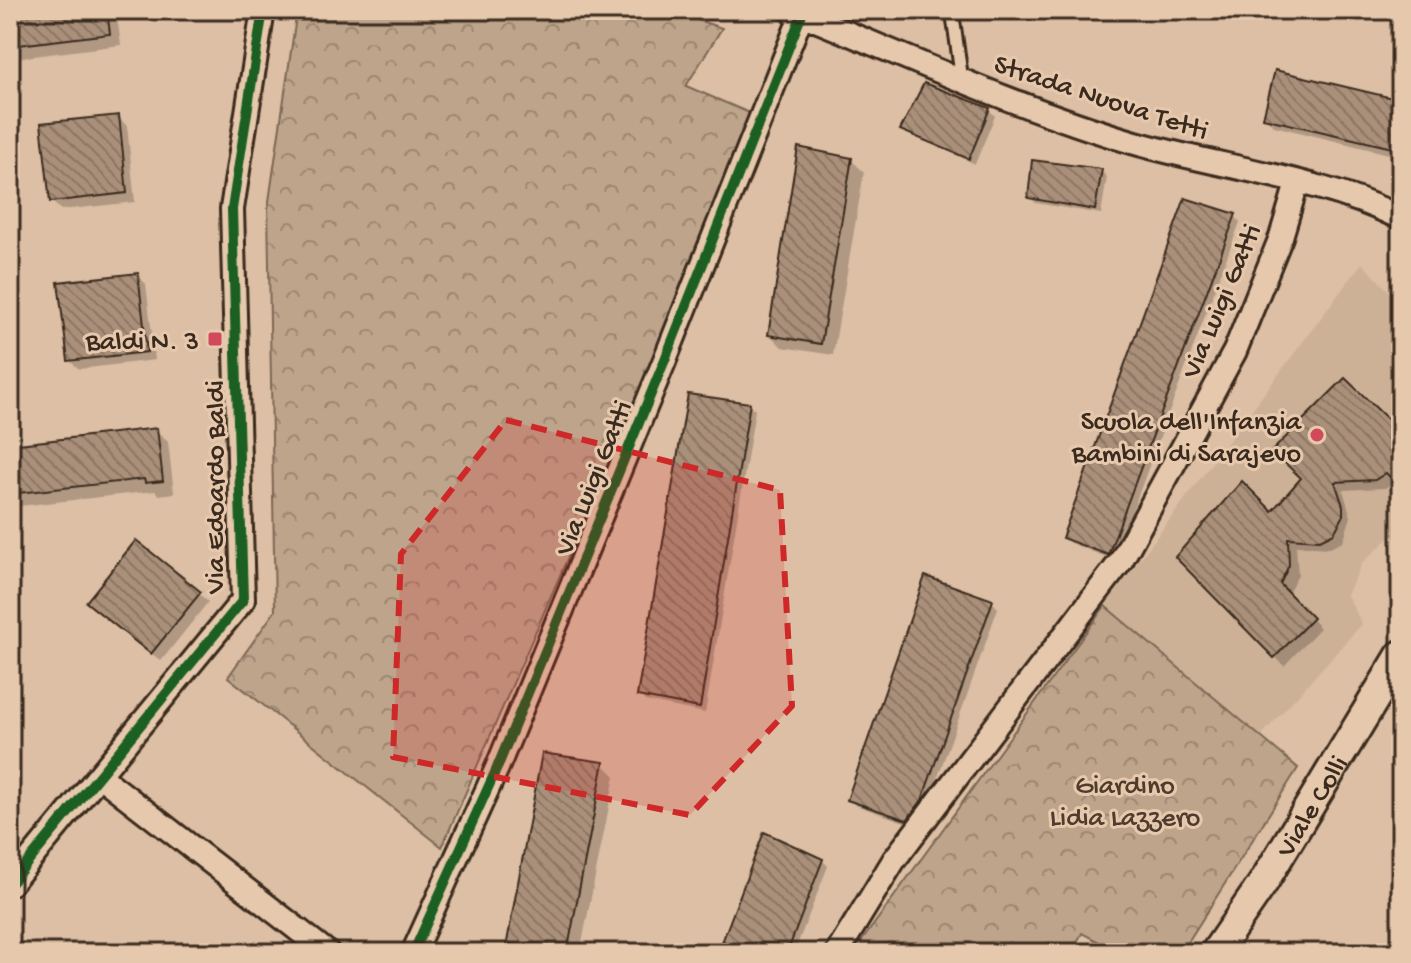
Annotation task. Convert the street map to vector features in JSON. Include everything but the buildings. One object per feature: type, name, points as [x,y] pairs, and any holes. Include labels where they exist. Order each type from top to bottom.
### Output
[{"type":"street","name":"Via Edoardo Baldi","points":[[10,884],[101,777],[243,600],[232,209],[263,10]]},
{"type":"street","name":"Strada Nuova Tetti","points":[[796,12],[962,80],[1130,141],[1354,198],[1401,218]]},
{"type":"street","name":"Via Luigi Gatti","points":[[413,953],[497,768],[664,362],[796,12]]},
{"type":"street","name":"Via Luigi Gatti","points":[[837,953],[894,860],[1121,561],[1235,351],[1281,237],[1297,183]]},
{"type":"street","name":"Viale Colli","points":[[1215,953],[1263,883],[1401,655]]},
{"type":"street","points":[[101,777],[328,953]]},
{"type":"lane","points":[[952,10],[962,80]]},
{"type":"highlighted area","points":[[506,420],[780,490],[792,706],[690,815],[393,757],[401,554]]},
{"type":"shaded area","name":"Scuola dell'Infanzia Bambini di Sarajevo","points":[[1362,263],[1401,304],[1401,538],[1389,538],[1362,563],[1347,595],[1362,624],[1260,737],[1105,606]]},
{"type":"green space","points":[[297,10],[667,10],[722,28],[686,86],[759,117],[442,847],[228,677],[275,611],[268,208]]},
{"type":"green space","name":"Giardino Lidia Lazzero","points":[[1105,606],[1298,768],[1181,953],[1120,953],[1082,933],[1071,953],[853,953]]},
{"type":"cycle path","points":[[10,884],[243,600],[232,209],[263,10]]},
{"type":"cycle path","points":[[413,953],[497,768],[664,362],[802,14]]},
{"type":"place","name":"Baldi N. 3","points":[[215,339]]},
{"type":"place","name":"Scuola dell'Infanzia Bambini di Sarajevo","points":[[1317,435]]}]
